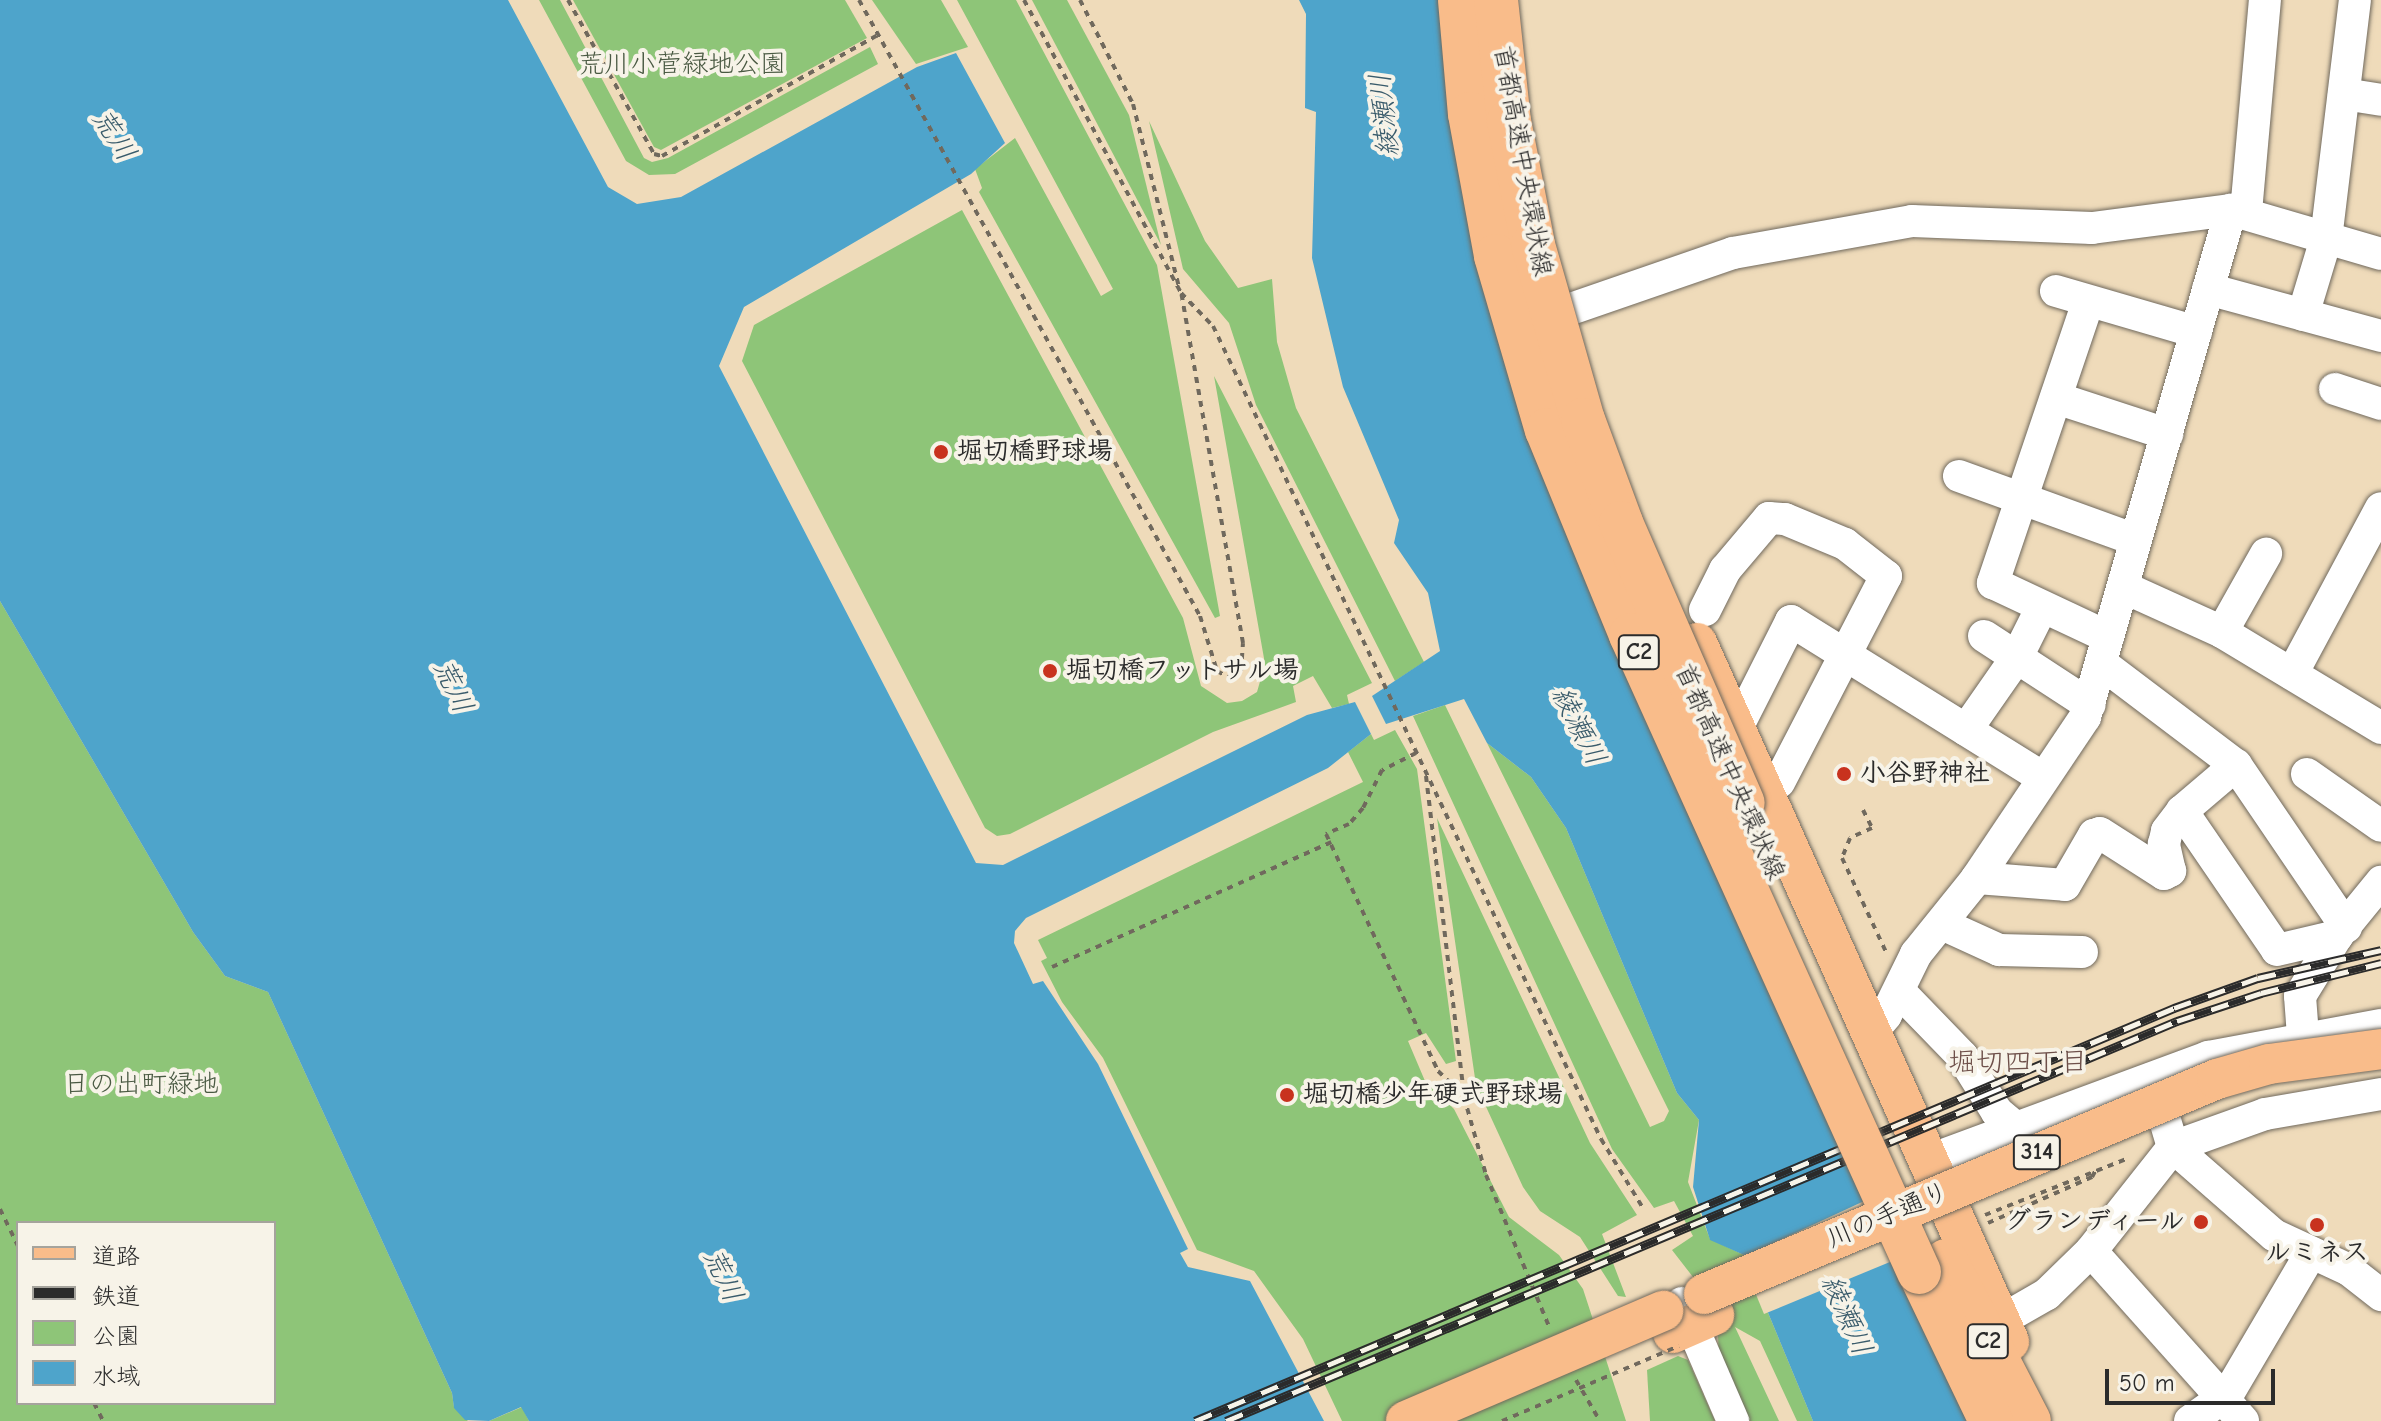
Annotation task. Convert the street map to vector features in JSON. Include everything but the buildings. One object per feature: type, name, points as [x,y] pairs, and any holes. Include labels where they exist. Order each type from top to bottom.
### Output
[{"type":"highway","name":"首都高速中央環状線","points":[[1460,0],[1470,114],[1496,256],[1547,430],[1585,531],[1713,808],[1933,1266],[2029,1421]]},
{"type":"highway","points":[[1488,0],[1510,191],[1553,372],[1628,596],[1713,808]]},
{"type":"highway","name":"首都高速中央環状線","points":[[1496,0],[1509,121],[1533,245],[1583,420],[1679,660],[1933,1266],[1991,1421]]},
{"type":"highway","name":"首都高速中央環状線","points":[[1933,1266],[1982,1421]]},
{"type":"highway","points":[[1933,1266],[2014,1421]]},
{"type":"main road","points":[[1518,0],[1544,198],[1571,309],[1603,418],[1641,517],[2046,1421]]},
{"type":"main road","name":"川の手通り","points":[[1466,1421],[1686,1318],[2217,1079],[2269,1064],[2381,1049]]},
{"type":"main road","name":"川の手通り","points":[[1406,1421],[1686,1318],[2192,1117],[2277,1090],[2381,1076]]},
{"type":"street","points":[[1871,1033],[1900,988],[1916,954],[1977,878],[2090,705],[2208,289],[2238,211],[2265,0]]},
{"type":"street","points":[[2303,315],[2326,239],[2344,94],[2363,8]]},
{"type":"street","points":[[2344,94],[2381,100]]},
{"type":"street","points":[[1571,309],[1733,253],[1912,221],[2092,228],[2238,211],[2381,254]]},
{"type":"street","points":[[2208,289],[2381,336]]},
{"type":"street","points":[[2056,291],[2196,332]]},
{"type":"street","points":[[2088,302],[2024,500],[1993,583],[2042,607],[2105,650],[2236,765],[2342,932]]},
{"type":"street","points":[[2335,389],[2381,404]]},
{"type":"street","points":[[2056,398],[2167,434]]},
{"type":"street","points":[[1959,476],[2136,540]]},
{"type":"street","points":[[2292,674],[2381,508]]},
{"type":"street","points":[[1705,610],[1725,570],[1769,518],[1785,519],[1845,544],[1886,576],[1779,782]]},
{"type":"street","points":[[2222,632],[2266,554]]},
{"type":"street","points":[[2123,587],[2222,632],[2292,674],[2377,717]]},
{"type":"street","points":[[1966,730],[2017,657],[2042,607]]},
{"type":"street","points":[[1736,730],[1791,621],[2042,777]]},
{"type":"street","points":[[1984,636],[2090,705]]},
{"type":"street","points":[[1977,878],[2065,885],[2094,835],[2100,833],[2164,874],[2170,871],[2164,844],[2167,831],[2182,811],[2236,765]]},
{"type":"street","points":[[2307,774],[2381,826]]},
{"type":"street","points":[[2182,811],[2277,950],[2342,932]]},
{"type":"street","points":[[2303,1036],[2300,996],[2342,932],[2381,882]]},
{"type":"street","points":[[1942,924],[1999,950],[2082,952]]},
{"type":"street","points":[[1900,988],[1962,1056],[1997,1112],[2015,1127]]},
{"type":"street","points":[[1927,1161],[2015,1127],[2044,1121],[2208,1057],[2303,1036],[2381,1025]]},
{"type":"street","points":[[2152,1077],[2173,1147],[2274,1235],[2349,1270],[2381,1295]]},
{"type":"street","points":[[2000,1321],[2047,1294],[2091,1251],[2173,1147],[2265,1114],[2381,1094]]},
{"type":"street","points":[[2091,1251],[2232,1410]]},
{"type":"street","points":[[2190,1421],[2232,1410],[2311,1253]]},
{"type":"street","points":[[1686,1318],[1733,1421]]},
{"type":"path","points":[[568,0],[654,154],[662,156],[879,34]]},
{"type":"path","points":[[859,0],[966,188],[1200,616],[1217,671],[1228,677],[1241,671],[1243,643],[1181,293],[1133,104],[1080,0]]},
{"type":"path","points":[[1024,0],[1181,293],[1213,326],[1240,391],[1387,685],[1426,774],[1601,1139],[1643,1208]]},
{"type":"path","points":[[1417,753],[1382,770],[1363,808],[1349,824],[1326,834],[1438,1071],[1464,1097]]},
{"type":"path","points":[[1426,774],[1464,1097],[1486,1175],[1553,1334]]},
{"type":"path","points":[[1863,810],[1872,828],[1850,838],[1842,858],[1900,988]]},
{"type":"path","points":[[1052,967],[1331,842]]},
{"type":"path","points":[[1975,1229],[2092,1177],[2098,1166]]},
{"type":"path","points":[[1978,1218],[2090,1169]]},
{"type":"path","points":[[0,1209],[16,1242]]},
{"type":"path","points":[[1502,1421],[1686,1318]]},
{"type":"path","points":[[1572,1372],[1600,1421]]},
{"type":"green space","points":[[539,0],[560,0],[644,158],[652,162],[668,158],[870,47],[878,64],[675,174],[649,175],[626,161]]},
{"type":"green space","name":"荒川小菅緑地公園","points":[[573,0],[845,0],[867,38],[661,150],[654,147]]},
{"type":"green space","points":[[872,0],[941,0],[968,47],[916,64]]},
{"type":"green space","points":[[957,0],[1016,0],[1157,265],[1220,616],[1215,618],[979,192],[982,188],[975,169],[1015,138],[1101,296],[1113,289]]},
{"type":"green space","points":[[1032,0],[1067,0],[1129,115],[1161,245]]},
{"type":"green space","points":[[1149,121],[1205,241],[1238,288],[1272,279],[1277,342],[1296,408],[1424,662],[1395,681],[1256,405],[1229,323],[1183,269]]},
{"type":"green space","points":[[962,210],[1183,618],[1201,686],[1227,703],[1242,701],[1257,692],[1265,664],[1214,376],[1372,683],[1347,695],[1349,704],[1332,708],[1313,676],[1293,686],[1296,702],[1213,732],[1010,834],[997,836],[985,828],[742,361],[754,325]]},
{"type":"green space","name":"日の出町緑地","points":[[0,601],[193,932],[225,976],[268,992],[452,1393],[454,1407],[468,1421],[0,1421]]},
{"type":"green space","points":[[1445,705],[1650,1127],[1664,1121],[1669,1111],[1487,743],[1531,777],[1566,828],[1677,1093],[1699,1120],[1688,1182],[1710,1239],[1744,1255],[1813,1421],[1797,1421],[1760,1341],[1735,1327],[1779,1421],[1737,1421],[1719,1361],[1717,1308],[1672,1250],[1693,1236],[1674,1201],[1654,1208],[1612,1149],[1413,716]]},
{"type":"green space","points":[[1395,730],[1417,769],[1456,1061],[1446,1064],[1426,1033],[1408,1041],[1425,1081],[1454,1109],[1509,1217],[1559,1255],[1583,1289],[1626,1421],[1342,1421],[1303,1339],[1254,1271],[1197,1250],[1103,1058],[1062,1002],[1041,961],[1047,958],[1038,940],[1363,782],[1348,752],[1371,734],[1374,740]]},
{"type":"green space","points":[[1437,818],[1590,1143],[1637,1215],[1602,1234],[1626,1297],[1618,1296],[1580,1237],[1540,1211],[1523,1187],[1476,1085]]},
{"type":"green space","points":[[1678,1356],[1688,1360],[1715,1421],[1650,1421],[1647,1370]]},
{"type":"green space","points":[[522,1407],[529,1421],[489,1421]]},
{"type":"water","name":"荒川","points":[[0,0],[508,0],[608,187],[637,204],[681,197],[917,67],[956,53],[1005,143],[971,174],[744,307],[719,366],[976,863],[1003,865],[1307,715],[1355,702],[1371,734],[1328,768],[1026,918],[1015,931],[1014,943],[1033,984],[1043,981],[1098,1064],[1188,1249],[1180,1253],[1188,1267],[1250,1281],[1324,1421],[529,1421],[521,1407],[489,1421],[465,1420],[454,1408],[452,1393],[268,992],[225,976],[193,932],[0,601]]},
{"type":"water","name":"綾瀬川","points":[[1299,0],[1448,0],[1455,87],[1970,1421],[1813,1421],[1744,1255],[1710,1240],[1693,1187],[1699,1120],[1677,1093],[1566,828],[1531,777],[1487,743],[1464,699],[1386,724],[1372,696],[1440,651],[1428,593],[1394,543],[1399,520],[1343,387],[1312,258],[1316,112],[1305,108],[1306,14]]},
{"type":"pier","points":[[1875,1196],[1902,1257],[1764,1314],[1741,1258]]},
{"type":"railway","points":[[1195,1421],[2174,1008],[2258,978],[2381,950]]},
{"type":"railway","points":[[1226,1421],[2177,1021],[2261,993],[2381,963]]},
{"type":"place","name":"堀切橋野球場","points":[[941,452]]},
{"type":"place","name":"堀切橋フットサル場","points":[[1050,671]]},
{"type":"place","name":"小谷野神社","points":[[1844,774]]},
{"type":"place","name":"堀切橋少年硬式野球場","points":[[1287,1095]]},
{"type":"place","name":"グランディール","points":[[2201,1222]]},
{"type":"place","name":"ルミネス","points":[[2317,1225]]},
{"type":"district","name":"堀切四丁目","points":[[2018,1062]]}]
